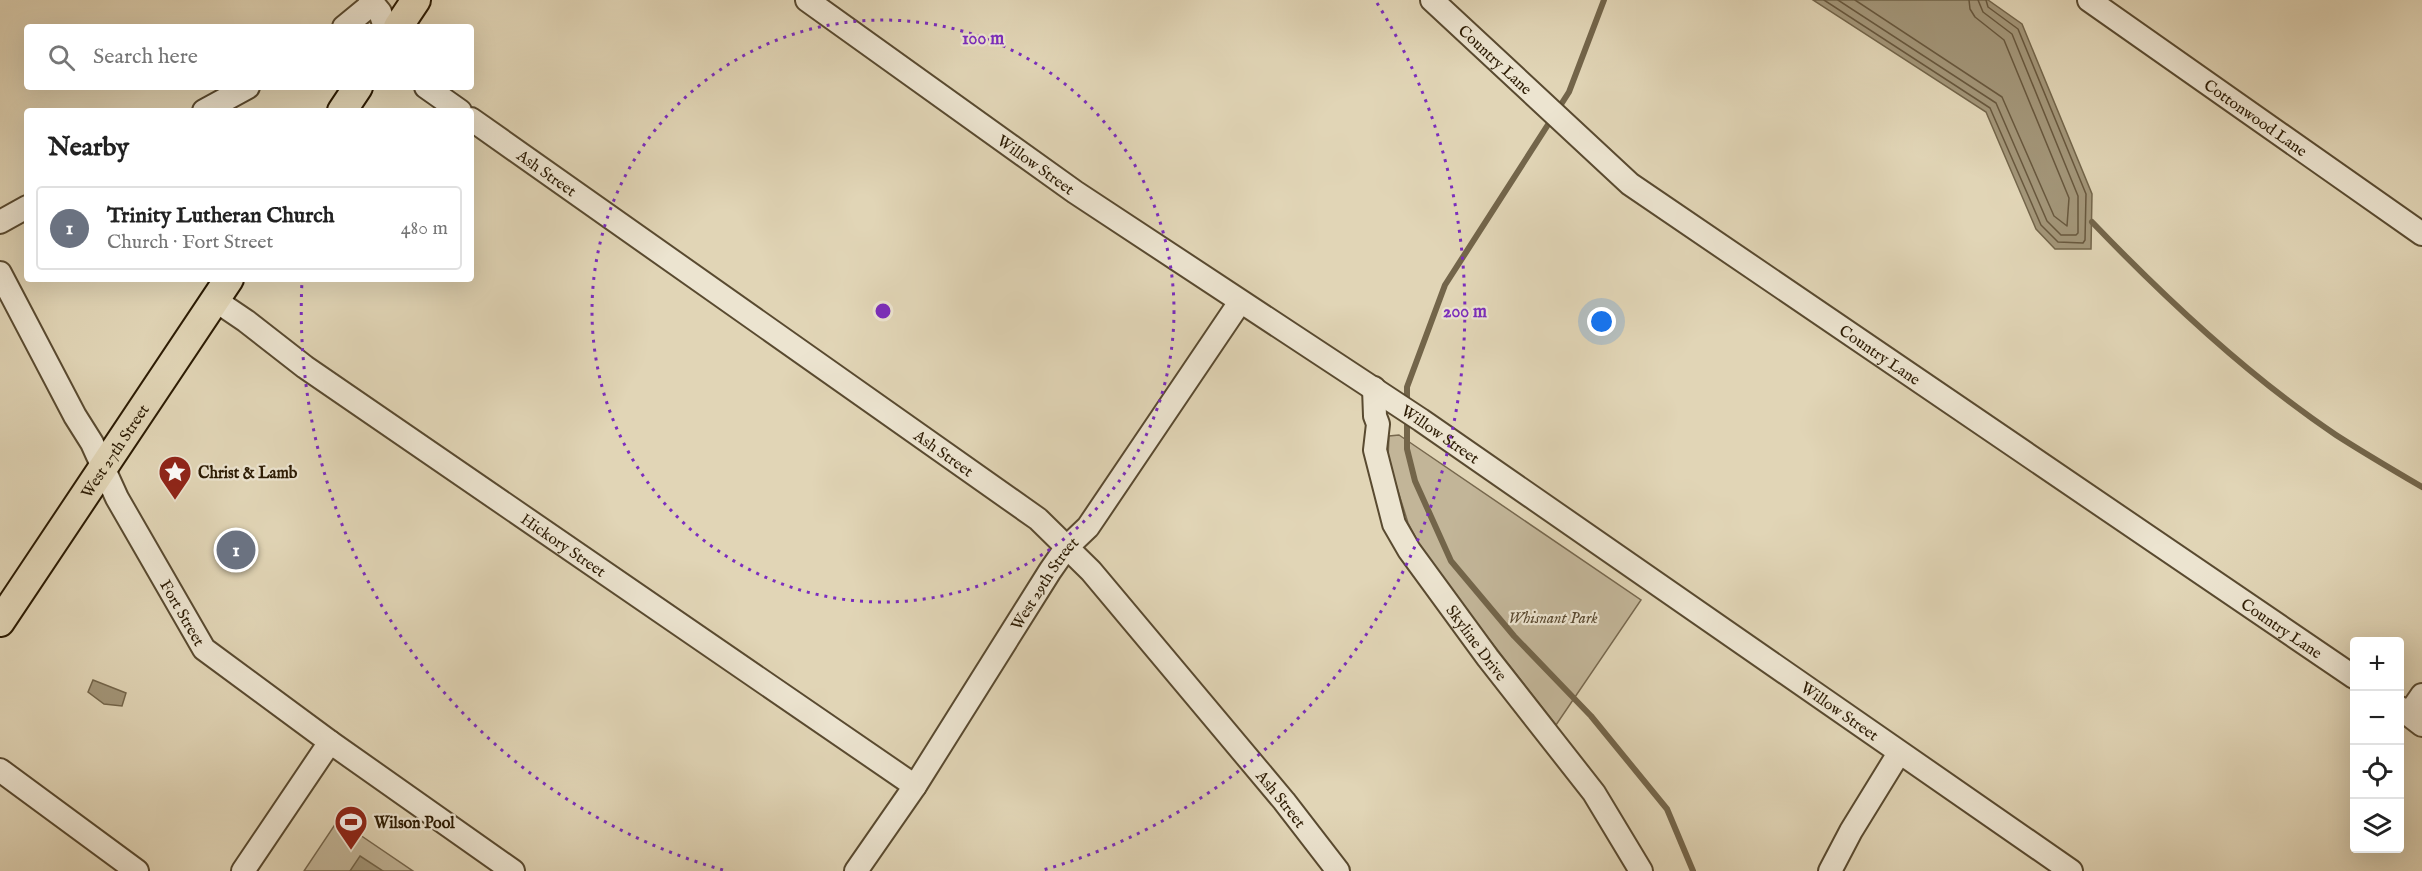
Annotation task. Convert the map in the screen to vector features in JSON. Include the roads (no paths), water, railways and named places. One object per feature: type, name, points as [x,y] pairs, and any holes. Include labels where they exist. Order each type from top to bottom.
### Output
[{"type":"main road","points":[[400,24],[417,0]]},
{"type":"main road","name":"West 27th Street","points":[[0,622],[222,289]]},
{"type":"street","name":"Willow Street","points":[[807,0],[1075,192],[1421,420],[2071,871]]},
{"type":"street","name":"Country Lane","points":[[1432,0],[1630,184],[2350,674]]},
{"type":"street","name":"Cottonwood Lane","points":[[2090,0],[2422,234]]},
{"type":"street","points":[[348,24],[371,2],[380,12],[384,24]]},
{"type":"street","points":[[210,108],[242,90]]},
{"type":"street","points":[[430,90],[456,108]]},
{"type":"street","name":"Ash Street","points":[[474,120],[1038,519],[1091,571],[1276,792],[1338,871]]},
{"type":"street","points":[[0,222],[24,209]]},
{"type":"street","name":"Fort Street","points":[[0,273],[104,467],[117,498],[204,649],[330,742],[513,871]]},
{"type":"street","name":"Hickory Street","points":[[222,289],[246,321],[304,367],[915,786]]},
{"type":"street","name":"West 29th Street","points":[[856,871],[915,786],[1066,548],[1088,527],[1240,302]]},
{"type":"street","name":"Skyline Drive","points":[[1380,393],[1375,416],[1378,424],[1375,450],[1394,524],[1409,550],[1488,658],[1594,793],[1641,871]]},
{"type":"street","points":[[2410,716],[2422,695]]},
{"type":"street","points":[[243,871],[330,742]]},
{"type":"street","points":[[1830,871],[1851,831],[1899,753]]},
{"type":"street","points":[[0,770],[137,871]]},
{"type":"water","points":[[1813,0],[1988,0],[2022,24],[2092,194],[2091,249],[2055,249],[2036,229],[1986,112]]},
{"type":"water","points":[[93,680],[126,693],[122,706],[104,704],[88,692]]},
{"type":"water","points":[[360,856],[383,871],[350,871]]},
{"type":"waterway","points":[[1407,404],[1407,387],[1445,285],[1569,92],[1604,0]]},
{"type":"waterway","points":[[2092,222],[2178,307],[2272,388],[2336,435],[2422,487]]},
{"type":"waterway","points":[[1407,418],[1407,449],[1415,481],[1451,561],[1514,636],[1591,716],[1667,809],[1693,871]]},
{"type":"place","name":"Christ & Lamb","points":[[175,501]]},
{"type":"place","name":"Trinity Lutheran Church","points":[[236,550]]},
{"type":"place","name":"Wilson Pool","points":[[351,851]]},
{"type":"park label","name":"Whisnant Park","points":[[1553,617]]}]
